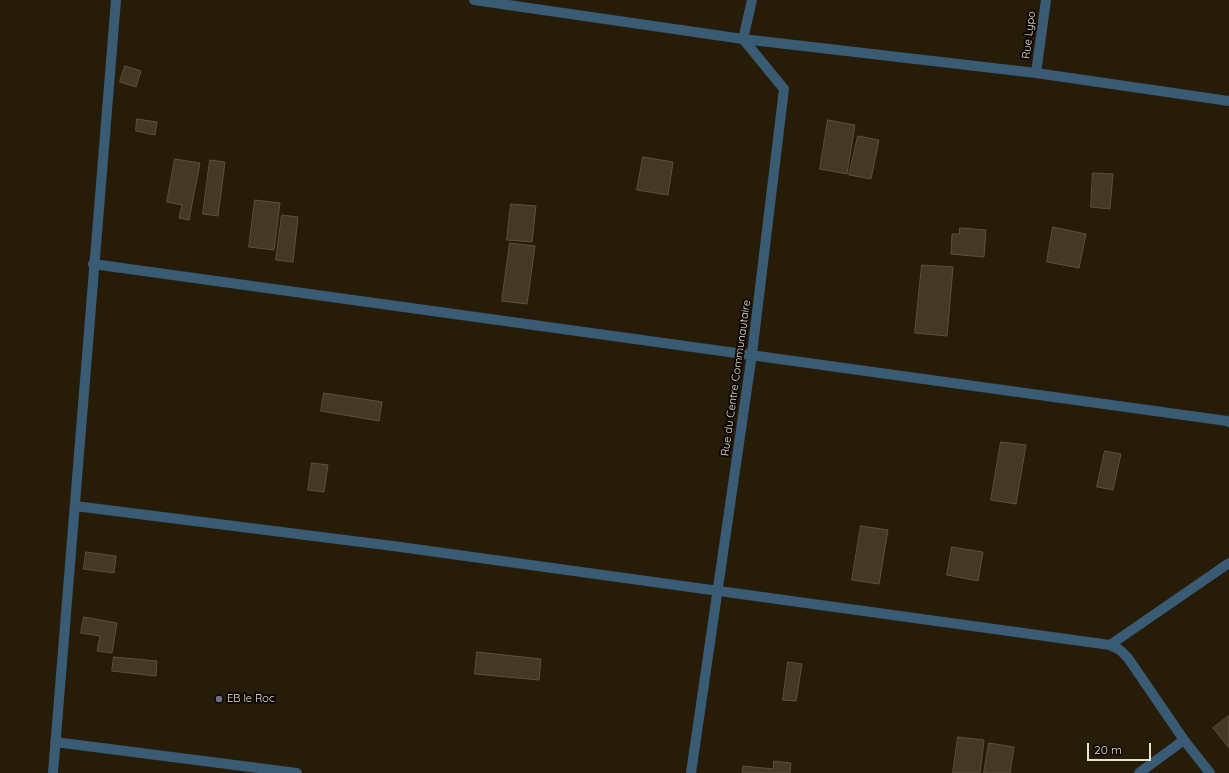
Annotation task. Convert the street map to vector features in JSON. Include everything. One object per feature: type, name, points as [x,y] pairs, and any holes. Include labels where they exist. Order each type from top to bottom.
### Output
[{"type":"street","points":[[53,773],[93,264],[116,0]]},
{"type":"street","points":[[474,0],[744,39],[1036,72],[1229,101]]},
{"type":"street","points":[[744,39],[752,0]]},
{"type":"street","name":"Rue Lypo","points":[[1036,72],[1046,0]]},
{"type":"street","name":"Rue du Centre Communautaire","points":[[691,773],[752,354],[784,89],[744,39]]},
{"type":"street","points":[[93,264],[1228,420]]},
{"type":"street","points":[[75,506],[718,590],[1110,645],[1120,650],[1128,658],[1184,740],[1210,773]]},
{"type":"street","points":[[1110,645],[1229,563]]},
{"type":"street","points":[[1138,773],[1184,740]]},
{"type":"street","points":[[55,742],[297,773]]},
{"type":"building","points":[[125,66],[141,71],[136,87],[120,82]]},
{"type":"building","points":[[137,119],[157,122],[155,135],[136,131]]},
{"type":"building","points":[[828,120],[855,125],[847,174],[820,169]]},
{"type":"building","points":[[858,136],[879,140],[871,179],[849,175]]},
{"type":"building","points":[[643,157],[673,162],[668,195],[637,190]]},
{"type":"building","points":[[175,159],[200,163],[189,220],[179,218],[182,205],[167,202]]},
{"type":"building","points":[[210,160],[225,162],[218,216],[203,214]]},
{"type":"building","points":[[1093,173],[1113,174],[1110,209],[1091,207]]},
{"type":"building","points":[[255,200],[280,203],[274,250],[249,247]]},
{"type":"building","points":[[511,204],[536,206],[532,242],[507,240]]},
{"type":"building","points":[[282,215],[298,217],[293,262],[276,260]]},
{"type":"building","points":[[1053,227],[1086,234],[1079,268],[1047,262]]},
{"type":"building","points":[[960,228],[986,230],[984,257],[951,254],[952,234],[959,234]]},
{"type":"building","points":[[510,243],[535,246],[527,304],[502,301]]},
{"type":"building","points":[[922,265],[953,267],[947,336],[915,333]]},
{"type":"building","points":[[324,393],[382,402],[379,421],[321,411]]},
{"type":"building","points":[[1001,442],[1026,445],[1016,504],[991,500]]},
{"type":"building","points":[[1105,451],[1121,454],[1113,490],[1097,487]]},
{"type":"building","points":[[312,463],[328,465],[324,492],[308,490]]},
{"type":"building","points":[[861,526],[888,530],[879,584],[852,580]]},
{"type":"building","points":[[952,547],[983,552],[978,581],[947,575]]},
{"type":"building","points":[[86,552],[116,556],[114,573],[84,569]]},
{"type":"building","points":[[84,617],[117,623],[112,653],[97,651],[100,636],[81,633]]},
{"type":"building","points":[[477,652],[541,659],[539,680],[475,674]]},
{"type":"building","points":[[114,657],[157,661],[156,676],[112,671]]},
{"type":"building","points":[[788,662],[802,664],[796,701],[783,700]]},
{"type":"building","points":[[1229,716],[1229,748],[1213,728]]},
{"type":"building","points":[[958,737],[984,740],[980,773],[953,773]]},
{"type":"building","points":[[989,743],[1014,747],[1010,773],[984,773]]},
{"type":"building","points":[[774,761],[791,763],[790,773],[742,773],[743,766],[773,769]]},
{"type":"place","name":"EB le Roc","points":[[219,699]]}]
